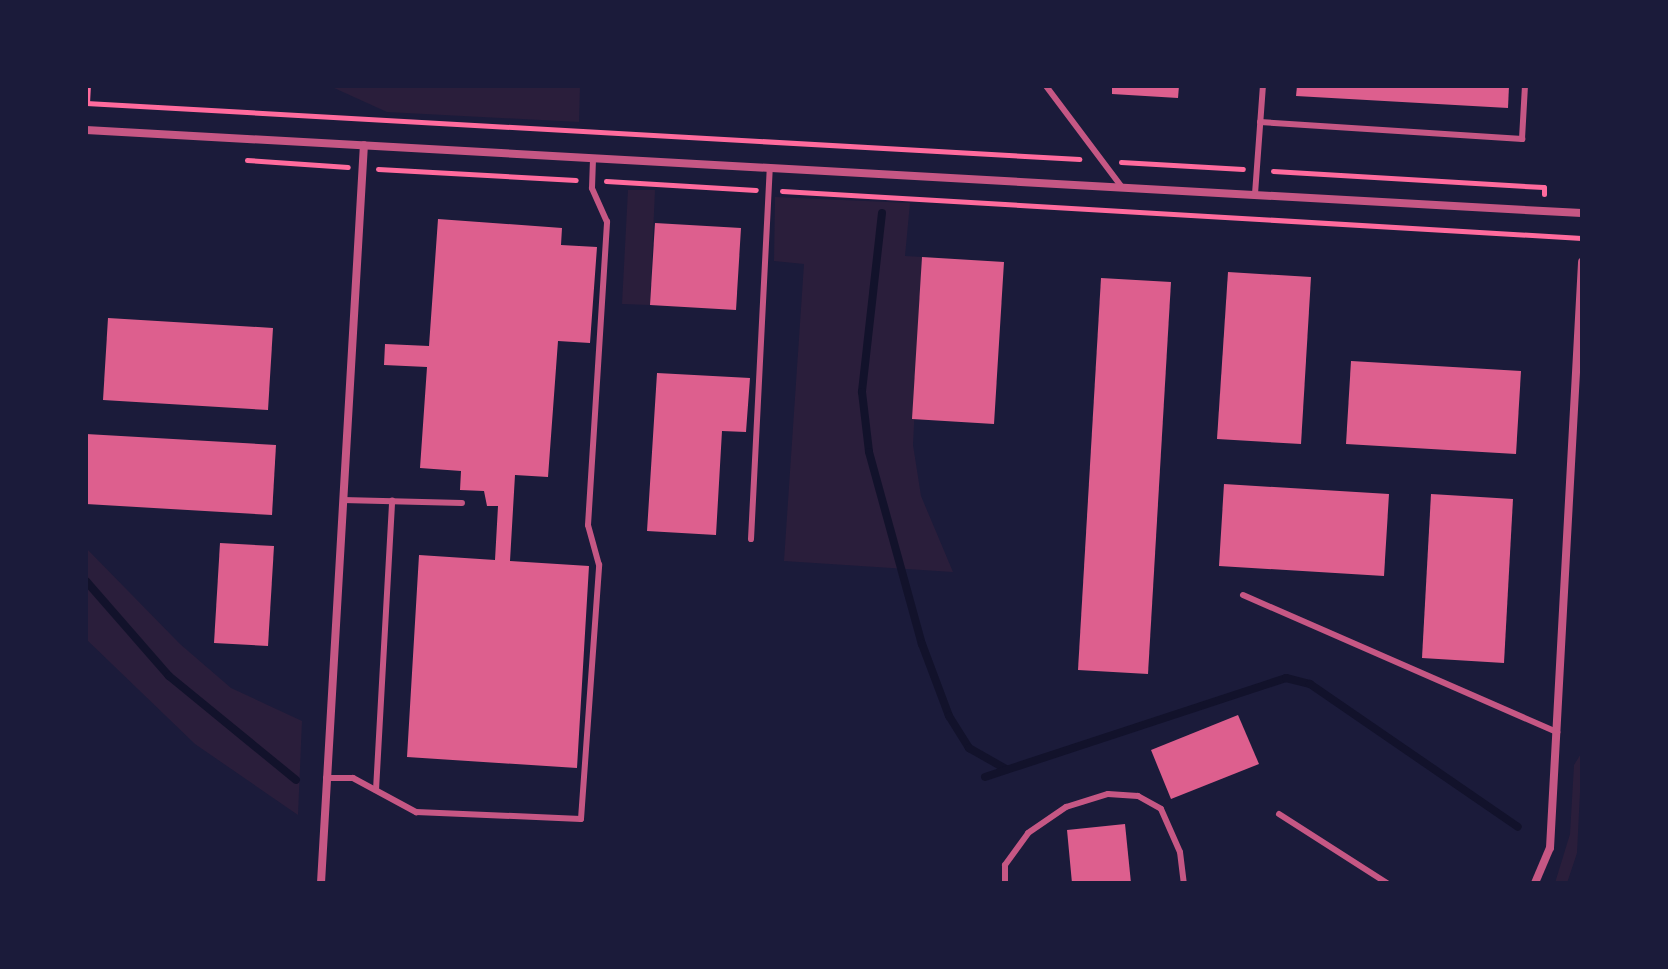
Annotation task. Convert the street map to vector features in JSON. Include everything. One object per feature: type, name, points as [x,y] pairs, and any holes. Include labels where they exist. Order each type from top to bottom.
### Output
[{"type":"street","points":[[86,130],[593,161],[1121,186],[1582,213]]},
{"type":"street","points":[[321,883],[364,145]]},
{"type":"street","points":[[1535,883],[1550,848],[1582,262]]},
{"type":"lane","points":[[1046,86],[1121,186]]},
{"type":"lane","points":[[1255,194],[1263,86]]},
{"type":"lane","points":[[1260,122],[1522,139],[1525,86]]},
{"type":"lane","points":[[326,778],[353,778],[416,812],[581,819],[599,565],[588,525],[607,222],[592,181],[593,161]]},
{"type":"lane","points":[[751,539],[770,169]]},
{"type":"lane","points":[[343,500],[462,503]]},
{"type":"lane","points":[[376,790],[392,500]]},
{"type":"lane","points":[[1243,595],[1557,732]]},
{"type":"lane","points":[[1005,883],[1005,865],[1028,833],[1066,807],[1108,794],[1138,796],[1161,809],[1180,852],[1184,883]]},
{"type":"lane","points":[[1279,814],[1387,883]]},
{"type":"path","points":[[88,86],[86,103],[1544,187],[1545,211]]},
{"type":"path","points":[[244,159],[1582,238]]},
{"type":"shaded area","points":[[580,86],[579,122],[387,112],[332,87]]},
{"type":"shaded area","points":[[628,190],[655,190],[650,305],[622,304]]},
{"type":"shaded area","points":[[775,197],[910,203],[905,256],[922,257],[913,445],[921,496],[953,572],[784,561],[804,264],[774,261]]},
{"type":"shaded area","points":[[86,548],[180,644],[231,688],[302,721],[298,815],[195,744],[86,639]]},
{"type":"shaded area","points":[[1582,752],[1577,853],[1567,883],[1555,883],[1570,834],[1574,765]]},
{"type":"building","points":[[1112,86],[1179,86],[1178,98],[1112,94]]},
{"type":"building","points":[[1297,86],[1509,86],[1508,108],[1296,96]]},
{"type":"building","points":[[438,219],[562,228],[561,245],[597,247],[590,343],[558,341],[548,477],[515,475],[510,561],[589,566],[577,768],[407,757],[419,555],[495,560],[498,506],[487,506],[484,491],[460,490],[461,471],[420,468],[427,367],[384,365],[385,344],[429,346]]},
{"type":"building","points":[[655,223],[741,228],[736,310],[650,305]]},
{"type":"building","points":[[922,257],[1004,262],[994,424],[912,419]]},
{"type":"building","points":[[1228,272],[1311,277],[1301,444],[1217,439]]},
{"type":"building","points":[[1101,278],[1171,282],[1148,674],[1078,670]]},
{"type":"building","points":[[108,318],[273,328],[268,410],[103,400]]},
{"type":"building","points":[[1351,361],[1521,371],[1516,454],[1346,444]]},
{"type":"building","points":[[657,373],[750,378],[746,432],[722,431],[716,535],[647,531]]},
{"type":"building","points":[[86,434],[276,445],[272,515],[86,504]]},
{"type":"building","points":[[1224,484],[1389,494],[1384,576],[1219,566]]},
{"type":"building","points":[[1431,494],[1513,499],[1504,663],[1422,658]]},
{"type":"building","points":[[220,543],[274,546],[268,646],[214,643]]},
{"type":"building","points":[[1238,715],[1259,764],[1171,799],[1151,750]]},
{"type":"building","points":[[1125,824],[1131,883],[1072,883],[1067,830]]},
{"type":"waterway","points":[[882,213],[862,392],[869,452],[922,644],[949,716],[969,748],[1006,769]]},
{"type":"waterway","points":[[86,581],[169,676],[296,780]]},
{"type":"waterway","points":[[985,777],[1286,678],[1310,684],[1518,827]]}]
